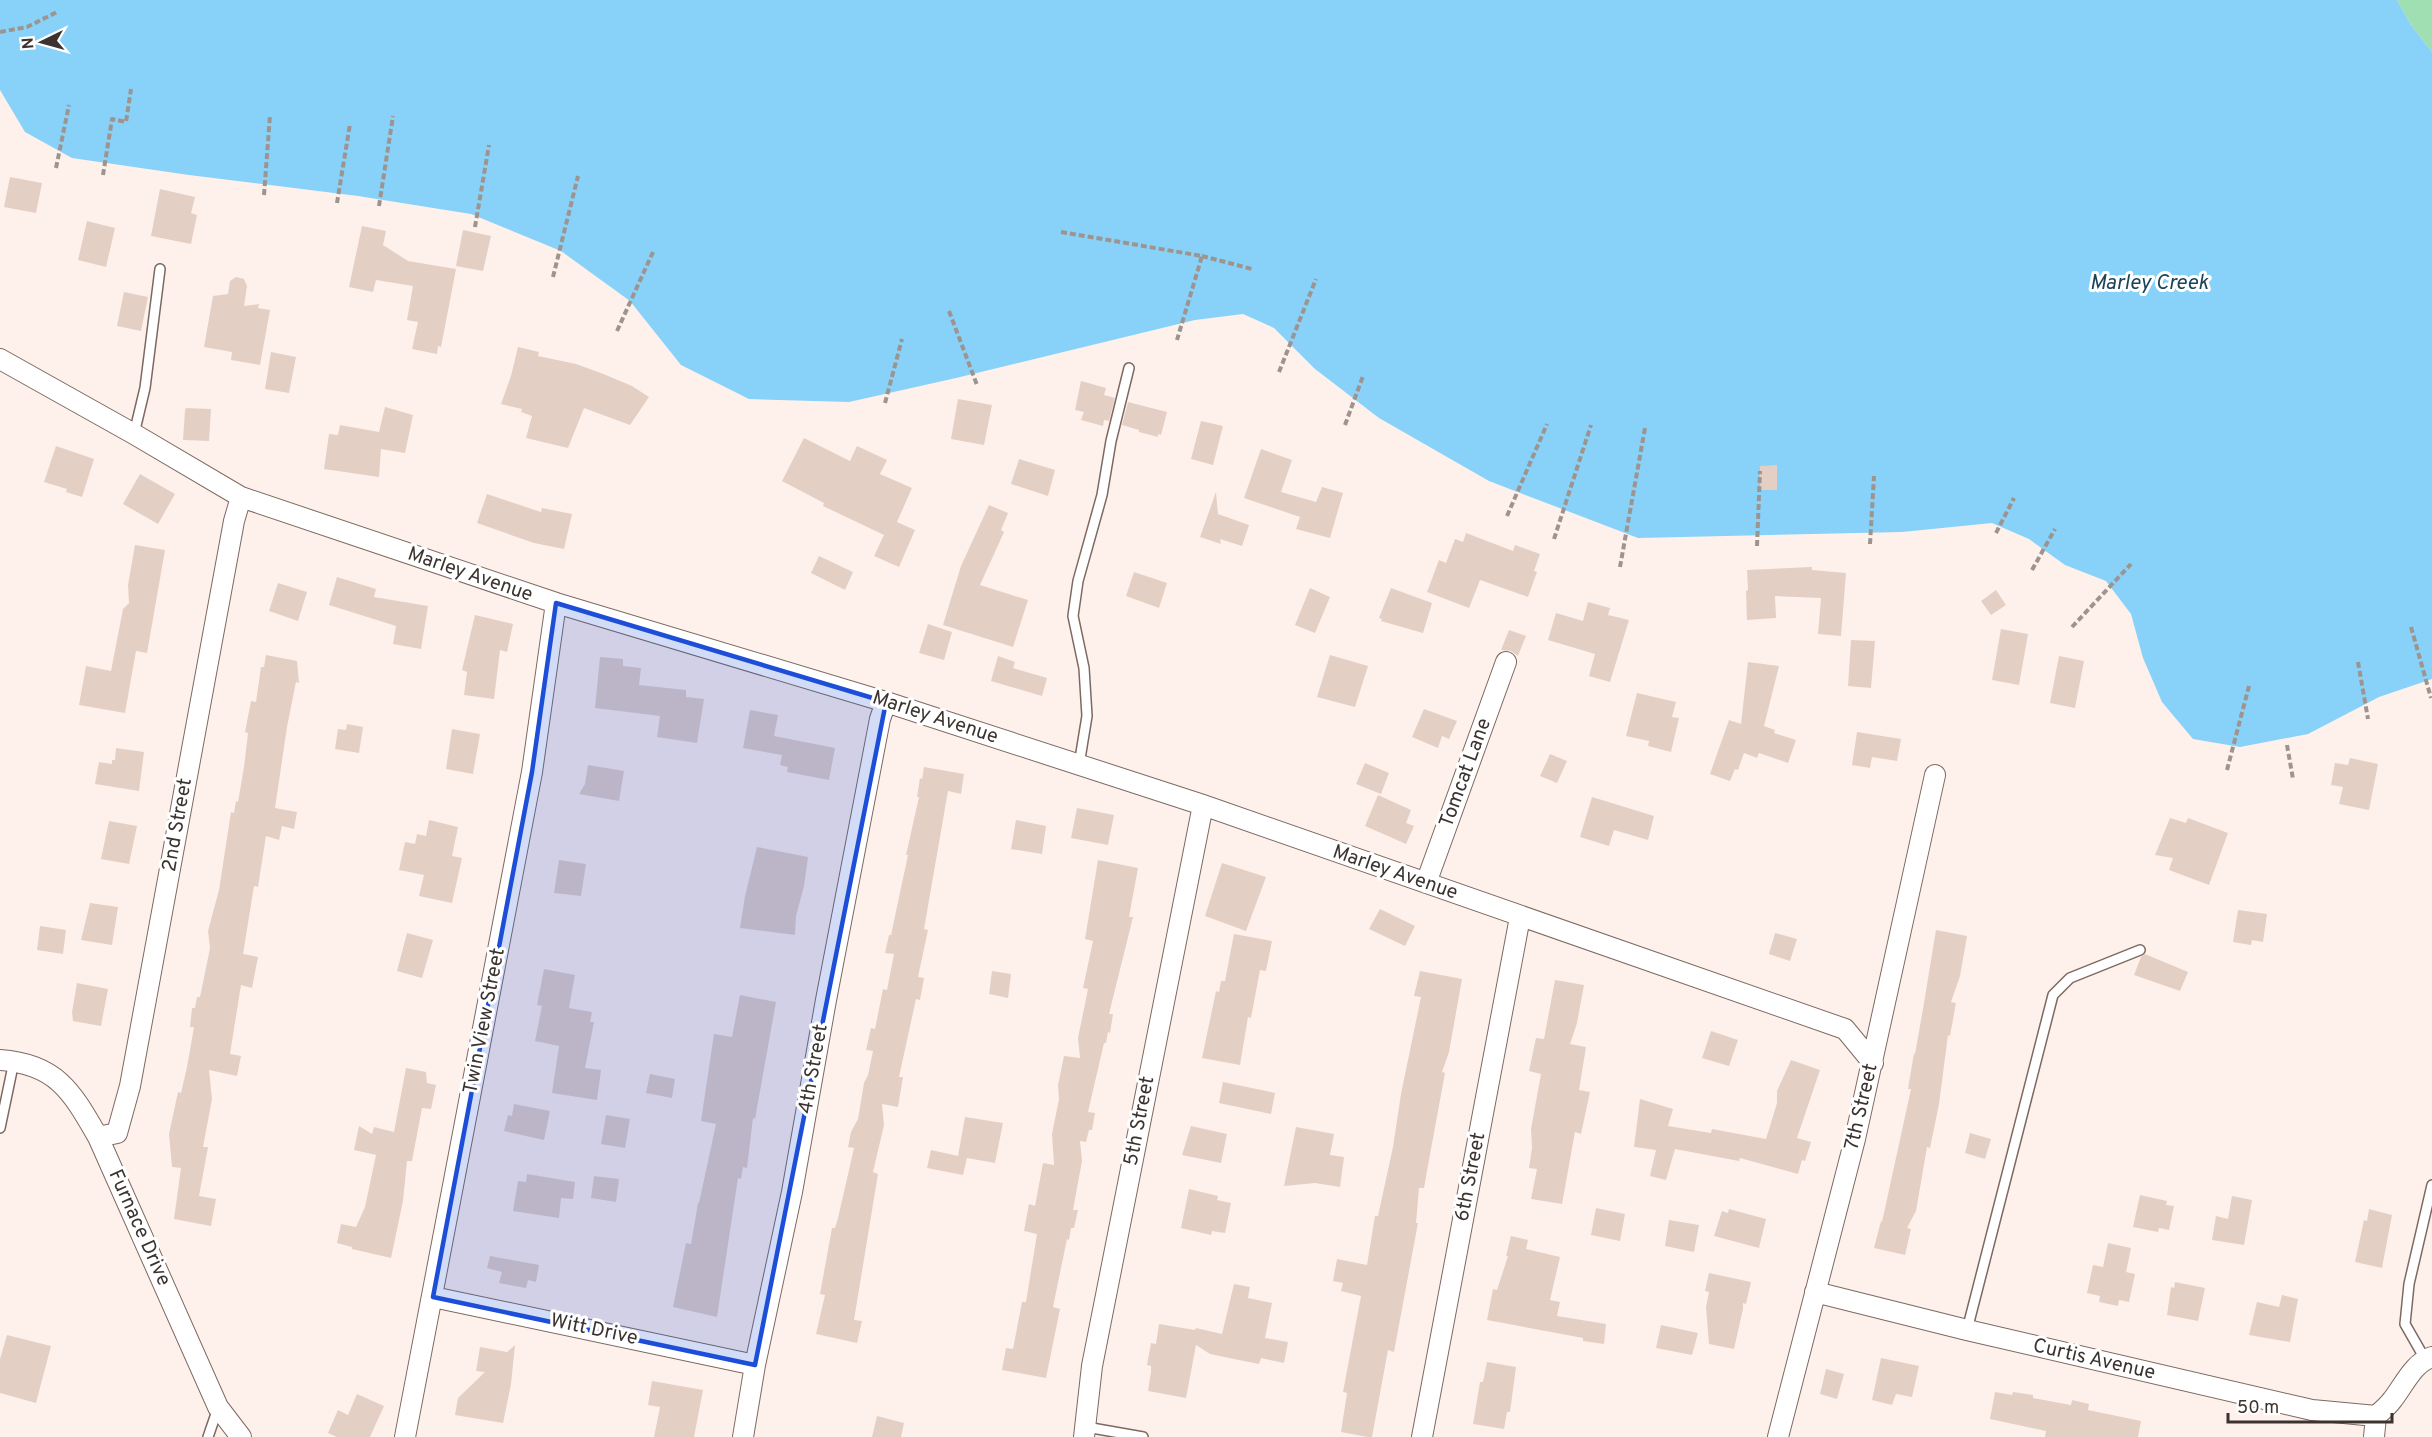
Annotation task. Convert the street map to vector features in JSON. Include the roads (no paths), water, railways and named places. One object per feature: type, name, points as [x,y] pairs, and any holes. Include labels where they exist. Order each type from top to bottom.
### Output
[{"type":"street","name":"Marley Avenue","points":[[0,359],[241,497],[556,603],[886,702],[1203,805],[1845,1029],[1873,1063]]},
{"type":"street","name":"2nd Street","points":[[98,1137],[117,1134],[130,1086],[230,544],[241,497]]},
{"type":"street","name":"Twin View Street","points":[[405,1437],[532,772],[556,603]]},
{"type":"street","name":"Tomcat Lane","points":[[1426,883],[1506,662]]},
{"type":"street","name":"4th Street","points":[[743,1437],[755,1365],[792,1192],[880,719],[886,702]]},
{"type":"street","name":"7th Street","points":[[1778,1437],[1873,1063],[1935,775]]},
{"type":"street","name":"5th Street","points":[[1085,1432],[1092,1366],[1203,805]]},
{"type":"street","name":"6th Street","points":[[1422,1437],[1520,917]]},
{"type":"street","name":"Furnace Drive","points":[[7,1060],[37,1067],[59,1079],[75,1097],[98,1137],[218,1407],[241,1437]]},
{"type":"street","name":"Curtis Avenue","points":[[1815,1292],[1967,1330],[2312,1410],[2376,1416]]},
{"type":"street","name":"Witt Drive","points":[[433,1297],[755,1365]]},
{"type":"street","points":[[2374,1437],[2376,1416],[2392,1402],[2414,1370],[2429,1358]]},
{"type":"lane","points":[[134,434],[145,388],[160,269]]},
{"type":"lane","points":[[1079,765],[1087,716],[1084,668],[1072,616],[1078,581],[1102,495],[1111,441],[1129,368]]},
{"type":"lane","points":[[1967,1330],[2053,995],[2070,978],[2140,950]]},
{"type":"lane","points":[[0,1128],[7,1060]]},
{"type":"lane","points":[[2429,1358],[2405,1324],[2409,1284],[2432,1185]]},
{"type":"lane","points":[[208,1437],[218,1407]]},
{"type":"lane","points":[[1085,1432],[1143,1437]]},
{"type":"water","name":"Marley Creek","points":[[0,0],[2397,0],[2411,25],[2432,52],[2432,679],[2379,697],[2308,734],[2240,747],[2193,739],[2162,702],[2143,658],[2131,614],[2106,581],[2065,565],[2029,539],[1992,523],[1902,532],[1638,538],[1489,481],[1379,418],[1315,369],[1274,328],[1243,314],[1195,320],[849,402],[749,399],[681,365],[630,301],[561,251],[471,214],[358,196],[72,158],[25,132],[0,90]]}]
